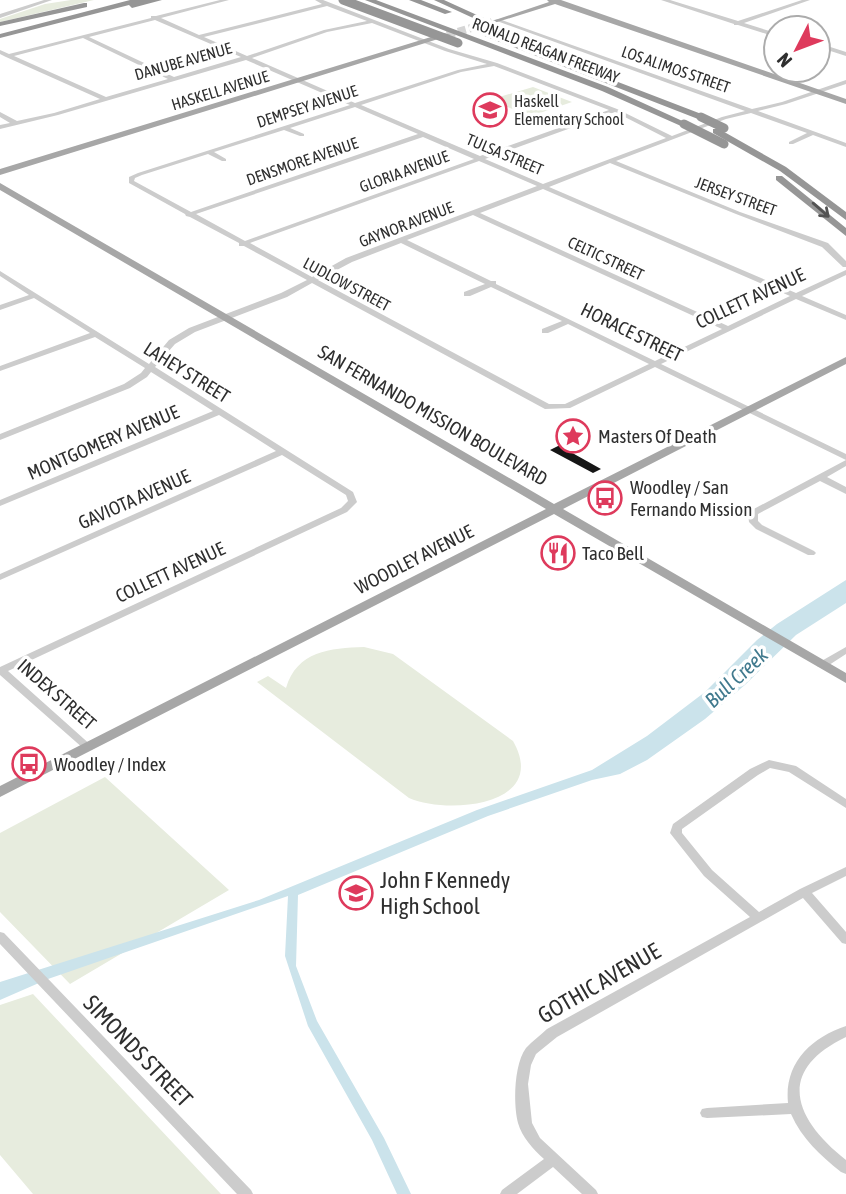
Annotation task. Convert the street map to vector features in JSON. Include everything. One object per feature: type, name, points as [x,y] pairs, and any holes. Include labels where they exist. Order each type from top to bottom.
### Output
[{"type":"highway","points":[[0,31],[111,0]]},
{"type":"highway","points":[[0,31],[111,0]]},
{"type":"highway","points":[[80,8],[92,8],[124,0]]},
{"type":"highway","points":[[0,31],[130,0]]},
{"type":"highway","points":[[0,31],[63,20],[139,0]]},
{"type":"highway","points":[[63,20],[158,0]]},
{"type":"highway","points":[[343,0],[565,81],[642,104]]},
{"type":"highway","points":[[355,0],[425,21]]},
{"type":"highway","name":"RONALD REAGAN FREEWAY","points":[[369,0],[642,104],[693,120]]},
{"type":"highway","points":[[385,0],[614,85],[720,130],[804,174],[846,206]]},
{"type":"highway","name":"RONALD REAGAN FREEWAY","points":[[395,0],[678,107],[724,144],[779,178],[846,233]]},
{"type":"highway","points":[[413,0],[538,43]]},
{"type":"highway","points":[[438,0],[593,65],[678,107]]},
{"type":"highway","points":[[720,130],[783,169],[846,217]]},
{"type":"main road","points":[[494,21],[556,1],[846,102]]},
{"type":"main road","name":"HASKELL AVENUE","points":[[0,172],[447,35]]},
{"type":"main road","name":"SAN FERNANDO MISSION BOULEVARD","points":[[0,186],[846,679]]},
{"type":"main road","name":"WOODLEY AVENUE","points":[[0,792],[846,360]]},
{"type":"street","points":[[0,16],[49,0]]},
{"type":"street","points":[[8,56],[226,0]]},
{"type":"street","points":[[318,0],[615,110],[672,138]]},
{"type":"street","points":[[664,0],[762,31]]},
{"type":"street","points":[[679,5],[694,0]]},
{"type":"street","points":[[736,24],[807,0]]},
{"type":"street","points":[[197,37],[328,4]]},
{"type":"street","name":"TULSA STREET","points":[[153,17],[844,316]]},
{"type":"street","name":"DANUBE AVENUE","points":[[0,127],[245,58],[326,31],[374,21]]},
{"type":"street","name":"LOS ALIMOS STREET","points":[[494,21],[846,145]]},
{"type":"street","points":[[81,36],[173,79]]},
{"type":"street","points":[[0,52],[104,99]]},
{"type":"street","name":"DEMPSEY AVENUE","points":[[131,180],[140,174],[460,71],[495,64]]},
{"type":"street","name":"GAYNOR AVENUE","points":[[0,437],[127,386],[150,368],[178,338],[284,295],[338,265],[672,138],[846,82]]},
{"type":"street","name":"GLORIA AVENUE","points":[[242,244],[615,110]]},
{"type":"street","points":[[0,114],[18,124]]},
{"type":"street","points":[[286,128],[302,135]]},
{"type":"street","points":[[791,143],[813,133]]},
{"type":"street","name":"DENSMORE AVENUE","points":[[188,215],[425,134]]},
{"type":"street","points":[[208,152],[224,160]]},
{"type":"street","name":"JERSEY STREET","points":[[610,161],[738,214],[825,245],[846,265]]},
{"type":"street","name":"LUDLOW STREET","points":[[131,180],[134,185],[188,215],[542,406],[555,408]]},
{"type":"street","name":"CELTIC STREET","points":[[474,213],[726,328]]},
{"type":"street","name":"HORACE STREET","points":[[401,240],[846,457]]},
{"type":"street","name":"COLLETT AVENUE","points":[[555,408],[567,406],[846,272]]},
{"type":"street","name":"LAHEY STREET","points":[[0,273],[350,494],[353,502]]},
{"type":"street","points":[[467,294],[493,284]]},
{"type":"street","points":[[0,308],[35,295]]},
{"type":"street","points":[[544,331],[569,321]]},
{"type":"street","points":[[0,369],[95,334]]},
{"type":"street","name":"MONTGOMERY AVENUE","points":[[0,503],[219,412]]},
{"type":"street","name":"GAVIOTA AVENUE","points":[[0,577],[282,452]]},
{"type":"street","points":[[811,553],[759,527],[752,517],[758,509],[846,463]]},
{"type":"street","points":[[820,477],[846,491]]},
{"type":"street","name":"COLLETT AVENUE","points":[[0,670],[344,510],[353,502]]},
{"type":"street","points":[[822,665],[846,650]]},
{"type":"street","name":"INDEX STREET","points":[[0,670],[88,747]]},
{"type":"street","points":[[758,917],[708,873],[676,833],[681,822],[754,772],[764,766],[776,764],[800,774],[846,804]]},
{"type":"street","name":"GOTHIC AVENUE","points":[[552,1160],[535,1142],[525,1123],[521,1106],[521,1084],[531,1051],[552,1033],[758,917],[846,872]]},
{"type":"street","points":[[804,892],[846,940]]},
{"type":"street","name":"SIMONDS STREET","points":[[0,936],[246,1194]]},
{"type":"street","points":[[846,1031],[827,1038],[802,1059],[795,1081],[797,1108],[803,1124],[813,1140],[846,1168]]},
{"type":"street","points":[[707,1113],[797,1108]]},
{"type":"street","points":[[507,1194],[552,1160],[591,1194]]},
{"type":"shaded area","points":[[94,0],[0,22],[0,19],[45,4]]},
{"type":"shaded area","points":[[533,87],[572,102],[531,116],[489,100]]},
{"type":"shaded area","points":[[364,647],[393,654],[513,741],[521,763],[518,780],[507,792],[469,805],[426,803],[409,798],[257,682],[268,676],[286,688],[298,666],[316,654]]},
{"type":"shaded area","points":[[105,777],[229,890],[70,984],[0,912],[0,833]]},
{"type":"shaded area","points":[[33,994],[221,1194],[33,1194],[0,1155],[0,1005]]},
{"type":"water","name":"Bull Creek","points":[[846,580],[846,603],[796,635],[705,719],[647,760],[620,774],[592,780],[488,816],[298,895],[296,966],[317,1021],[384,1138],[411,1194],[397,1194],[372,1140],[308,1026],[285,956],[288,896],[48,979],[0,1000],[0,982],[259,900],[477,810],[592,770],[647,736],[705,692],[757,640],[777,624]]},
{"type":"building","points":[[562,444],[570,449],[567,450],[601,469],[593,473],[550,450]]},
{"type":"building","name":"Taco Bell","points":[[564,544],[574,551],[554,562],[541,557]]},
{"type":"tunnel","points":[[447,35],[492,22]]},
{"type":"place","name":"Haskell Elementary School","points":[[490,110]]},
{"type":"place","name":"Masters Of Death","points":[[573,436]]},
{"type":"place","name":"Woodley / San Fernando Mission","points":[[605,498]]},
{"type":"place","name":"Taco Bell","points":[[558,553]]},
{"type":"place","name":"Woodley / Index","points":[[29,764]]},
{"type":"place","name":"John F Kennedy High School","points":[[356,893]]}]
